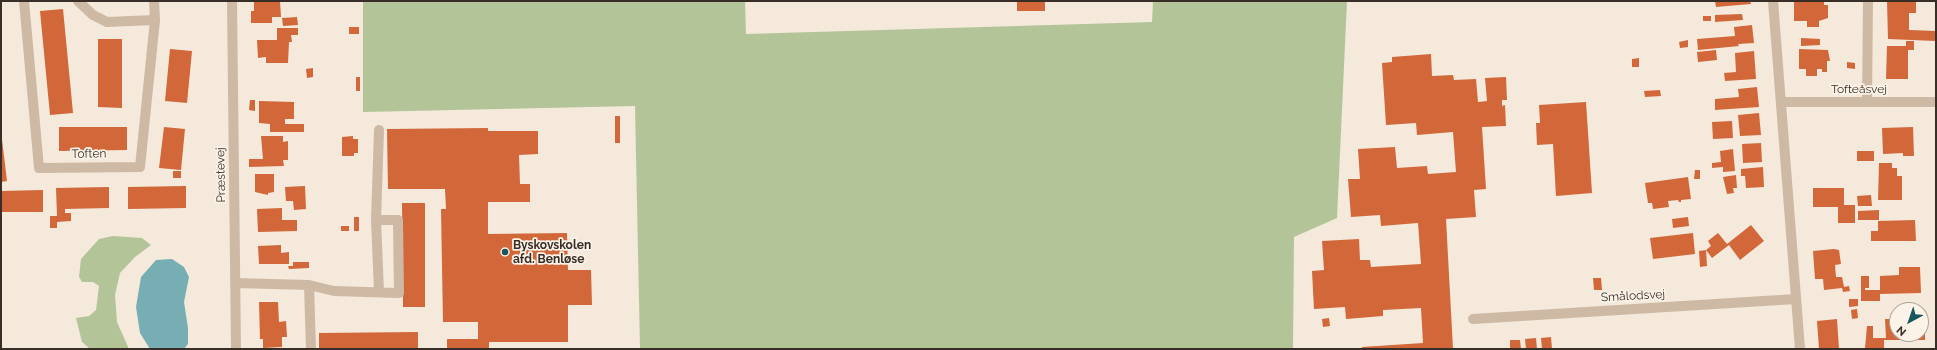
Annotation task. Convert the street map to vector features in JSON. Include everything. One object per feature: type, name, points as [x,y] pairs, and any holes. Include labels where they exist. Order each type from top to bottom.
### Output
[{"type":"street","name":"Toften","points":[[24,1],[39,168],[140,167],[155,20],[154,1]]},
{"type":"street","points":[[78,1],[93,15],[107,22],[155,20]]},
{"type":"street","name":"Præstevej","points":[[232,1],[236,349]]},
{"type":"street","points":[[1773,1],[1800,349]]},
{"type":"street","points":[[1867,102],[1868,1]]},
{"type":"street","name":"Tofteåsvej","points":[[1781,102],[1936,102]]},
{"type":"street","points":[[379,130],[376,220],[379,292]]},
{"type":"street","points":[[235,283],[309,285],[334,290],[399,293],[398,220],[376,220]]},
{"type":"street","points":[[309,285],[311,349]]},
{"type":"street","name":"Smålodsvej","points":[[1473,319],[1796,299]]},
{"type":"green space","points":[[363,1],[745,1],[746,34],[1152,22],[1153,1],[1347,1],[1337,218],[1294,237],[1293,349],[640,349],[635,106],[363,112]]},
{"type":"green space","points":[[113,236],[142,238],[151,245],[135,257],[120,273],[115,295],[117,322],[129,349],[90,349],[82,342],[76,318],[89,316],[96,310],[99,286],[93,282],[82,282],[79,277],[81,259],[99,239]]},
{"type":"water","points":[[172,259],[184,267],[189,277],[184,302],[188,328],[188,344],[184,349],[150,349],[140,333],[136,307],[141,277],[156,260]]},
{"type":"building","points":[[254,1],[280,1],[281,17],[272,17],[272,23],[251,23],[251,11],[254,11]]},
{"type":"building","points":[[1017,1],[1045,1],[1045,11],[1017,11]]},
{"type":"building","points":[[1715,1],[1750,1],[1751,4],[1716,7]]},
{"type":"building","points":[[1887,1],[1916,1],[1916,13],[1909,13],[1909,30],[1936,31],[1936,41],[1888,39]]},
{"type":"building","points":[[1794,2],[1824,2],[1824,5],[1828,5],[1828,18],[1819,21],[1819,27],[1807,27],[1807,21],[1794,21]]},
{"type":"building","points":[[63,9],[73,113],[50,115],[40,11]]},
{"type":"building","points":[[1742,14],[1743,20],[1715,22],[1715,15]]},
{"type":"building","points":[[1703,16],[1711,16],[1711,21],[1703,21]]},
{"type":"building","points":[[297,17],[298,25],[283,26],[282,18]]},
{"type":"building","points":[[1752,25],[1754,43],[1698,50],[1697,39],[1735,36],[1734,27]]},
{"type":"building","points":[[349,27],[359,27],[359,34],[349,34]]},
{"type":"building","points":[[277,28],[298,28],[298,35],[291,35],[292,42],[289,42],[288,63],[266,63],[266,57],[258,58],[257,40],[277,40]]},
{"type":"building","points":[[1801,38],[1820,39],[1820,45],[1801,46]]},
{"type":"building","points":[[98,39],[122,39],[122,108],[98,107]]},
{"type":"building","points":[[1688,40],[1688,47],[1680,48],[1679,42]]},
{"type":"building","points":[[1906,41],[1914,41],[1914,50],[1908,50],[1908,79],[1886,79],[1887,46],[1906,46]]},
{"type":"building","points":[[170,49],[192,51],[187,103],[165,101]]},
{"type":"building","points":[[1799,49],[1828,50],[1830,61],[1827,61],[1827,72],[1822,72],[1822,69],[1817,69],[1817,76],[1806,76],[1806,69],[1799,69]]},
{"type":"building","points":[[1716,50],[1717,60],[1698,62],[1697,52]]},
{"type":"building","points":[[1754,51],[1756,79],[1725,81],[1724,73],[1736,72],[1735,53]]},
{"type":"building","points":[[1431,54],[1432,76],[1453,75],[1454,80],[1476,79],[1478,102],[1487,101],[1485,78],[1506,77],[1507,100],[1502,100],[1502,106],[1505,105],[1506,126],[1482,127],[1486,189],[1474,190],[1476,217],[1446,219],[1453,349],[1362,349],[1362,347],[1423,343],[1421,308],[1383,310],[1383,316],[1346,319],[1345,307],[1314,309],[1312,271],[1324,270],[1322,241],[1359,239],[1360,260],[1370,260],[1371,267],[1421,264],[1418,223],[1381,226],[1380,215],[1351,217],[1348,179],[1360,179],[1358,149],[1395,147],[1397,168],[1427,166],[1428,174],[1456,172],[1453,132],[1417,135],[1416,123],[1386,125],[1382,63],[1392,62],[1392,57]]},
{"type":"building","points":[[1639,58],[1639,67],[1632,67],[1632,59]]},
{"type":"building","points":[[1847,62],[1855,63],[1855,69],[1847,68]]},
{"type":"building","points":[[313,68],[313,77],[307,78],[306,69]]},
{"type":"building","points":[[356,77],[360,77],[360,91],[356,91]]},
{"type":"building","points":[[1757,87],[1759,107],[1715,110],[1715,99],[1739,97],[1738,89]]},
{"type":"building","points":[[1660,90],[1661,96],[1645,97],[1644,91]]},
{"type":"building","points":[[250,100],[255,100],[255,111],[249,110]]},
{"type":"building","points":[[259,101],[294,102],[294,119],[285,119],[285,124],[304,124],[304,132],[270,132],[270,124],[259,123]]},
{"type":"building","points":[[1586,102],[1592,193],[1556,196],[1553,144],[1537,145],[1536,123],[1540,123],[1539,105]]},
{"type":"building","points":[[1759,113],[1761,135],[1740,136],[1738,115]]},
{"type":"building","points":[[615,116],[620,116],[620,143],[615,143]]},
{"type":"building","points":[[1732,121],[1733,138],[1713,139],[1712,122]]},
{"type":"building","points":[[59,127],[127,127],[127,150],[59,151]]},
{"type":"building","points":[[164,127],[185,129],[181,170],[159,168]]},
{"type":"building","points":[[1913,127],[1914,156],[1903,156],[1903,153],[1883,154],[1882,128]]},
{"type":"building","name":"Byskovskolen afd. Benløse","points":[[488,128],[488,131],[538,131],[538,154],[519,155],[520,184],[530,184],[530,202],[488,202],[488,234],[567,233],[568,270],[591,270],[592,305],[568,305],[568,342],[489,342],[489,349],[447,349],[447,339],[478,339],[478,322],[443,322],[441,209],[446,209],[445,189],[388,189],[387,129]]},
{"type":"building","points":[[1,131],[7,181],[1,182]]},
{"type":"building","points":[[261,136],[283,136],[283,142],[288,141],[288,160],[283,160],[284,166],[249,167],[249,159],[263,159]]},
{"type":"building","points":[[353,136],[353,139],[358,139],[358,153],[354,153],[354,156],[342,156],[342,137]]},
{"type":"building","points":[[1761,143],[1762,162],[1743,163],[1742,144]]},
{"type":"building","points":[[1733,149],[1735,171],[1723,172],[1723,167],[1712,168],[1712,163],[1721,162],[1720,151]]},
{"type":"building","points":[[1857,151],[1874,151],[1874,161],[1857,161]]},
{"type":"building","points":[[1879,163],[1892,163],[1892,168],[1897,168],[1897,176],[1902,176],[1902,200],[1878,200]]},
{"type":"building","points":[[1763,167],[1764,187],[1746,188],[1745,176],[1741,176],[1741,169]]},
{"type":"building","points":[[1695,170],[1700,170],[1700,179],[1694,179]]},
{"type":"building","points":[[173,171],[181,171],[181,178],[173,178]]},
{"type":"building","points":[[255,174],[274,174],[274,192],[268,193],[268,195],[255,192]]},
{"type":"building","points":[[1736,175],[1737,188],[1733,188],[1734,193],[1727,194],[1723,177]]},
{"type":"building","points":[[1688,177],[1691,199],[1681,200],[1681,202],[1678,200],[1668,201],[1669,207],[1653,209],[1652,203],[1648,203],[1645,183]]},
{"type":"building","points":[[186,186],[186,208],[128,209],[128,187]]},
{"type":"building","points":[[305,186],[306,209],[294,210],[293,201],[286,201],[285,187]]},
{"type":"building","points":[[109,187],[109,208],[65,209],[65,213],[71,213],[71,221],[57,222],[57,228],[50,228],[50,216],[57,216],[56,188]]},
{"type":"building","points":[[1813,188],[1844,188],[1844,205],[1855,205],[1855,223],[1838,223],[1838,207],[1813,207]]},
{"type":"building","points":[[43,190],[43,212],[1,212],[1,191]]},
{"type":"building","points":[[1871,195],[1872,206],[1858,206],[1857,196]]},
{"type":"building","points":[[402,203],[425,203],[425,307],[403,307]]},
{"type":"building","points":[[282,208],[282,220],[297,220],[297,231],[258,232],[257,209]]},
{"type":"building","points":[[1879,210],[1879,220],[1858,220],[1858,211]]},
{"type":"building","points":[[354,217],[359,217],[359,231],[354,231]]},
{"type":"building","points":[[1688,217],[1689,226],[1673,228],[1672,219]]},
{"type":"building","points":[[1915,220],[1916,241],[1871,241],[1871,231],[1878,231],[1878,221]]},
{"type":"building","points":[[1751,225],[1764,241],[1740,260],[1729,245],[1712,258],[1706,250],[1711,246],[1708,241],[1718,233],[1727,244]]},
{"type":"building","points":[[341,226],[349,226],[349,231],[341,231]]},
{"type":"building","points":[[1693,233],[1695,254],[1653,259],[1650,238]]},
{"type":"building","points":[[281,245],[281,253],[289,252],[289,264],[259,264],[258,246]]},
{"type":"building","points":[[1706,250],[1707,266],[1700,267],[1699,251]]},
{"type":"building","points":[[1839,250],[1841,264],[1835,265],[1836,277],[1842,277],[1844,287],[1849,286],[1850,291],[1843,292],[1842,288],[1824,290],[1823,279],[1815,279],[1813,251]]},
{"type":"building","points":[[293,262],[309,262],[309,268],[289,269],[288,266],[293,266]]},
{"type":"building","points":[[1899,267],[1920,267],[1921,293],[1880,294],[1880,301],[1861,301],[1861,276],[1869,276],[1869,288],[1865,288],[1865,290],[1880,290],[1880,276],[1899,275]]},
{"type":"building","points":[[1593,278],[1601,278],[1602,290],[1594,290]]},
{"type":"building","points":[[1849,299],[1858,299],[1858,306],[1849,307]]},
{"type":"building","points":[[259,302],[278,302],[279,322],[286,321],[287,337],[282,337],[282,347],[263,348],[263,339],[260,339]]},
{"type":"building","points":[[1857,309],[1858,318],[1852,319],[1851,310]]},
{"type":"building","points":[[1329,318],[1330,326],[1323,327],[1322,319]]},
{"type":"building","points":[[1837,319],[1839,349],[1819,349],[1817,321]]},
{"type":"building","points":[[1885,319],[1889,319],[1889,340],[1884,340],[1884,348],[1865,348],[1867,326],[1873,326],[1873,338],[1886,338]]},
{"type":"building","points":[[418,332],[418,349],[319,349],[319,333]]},
{"type":"building","points":[[1551,337],[1552,349],[1542,349],[1541,338]]},
{"type":"building","points":[[1536,338],[1537,349],[1526,349],[1525,339]]},
{"type":"building","points":[[1510,340],[1520,340],[1521,349],[1510,349]]},
{"type":"place","name":"Byskovskolen afd. Benløse","points":[[505,252]]}]
